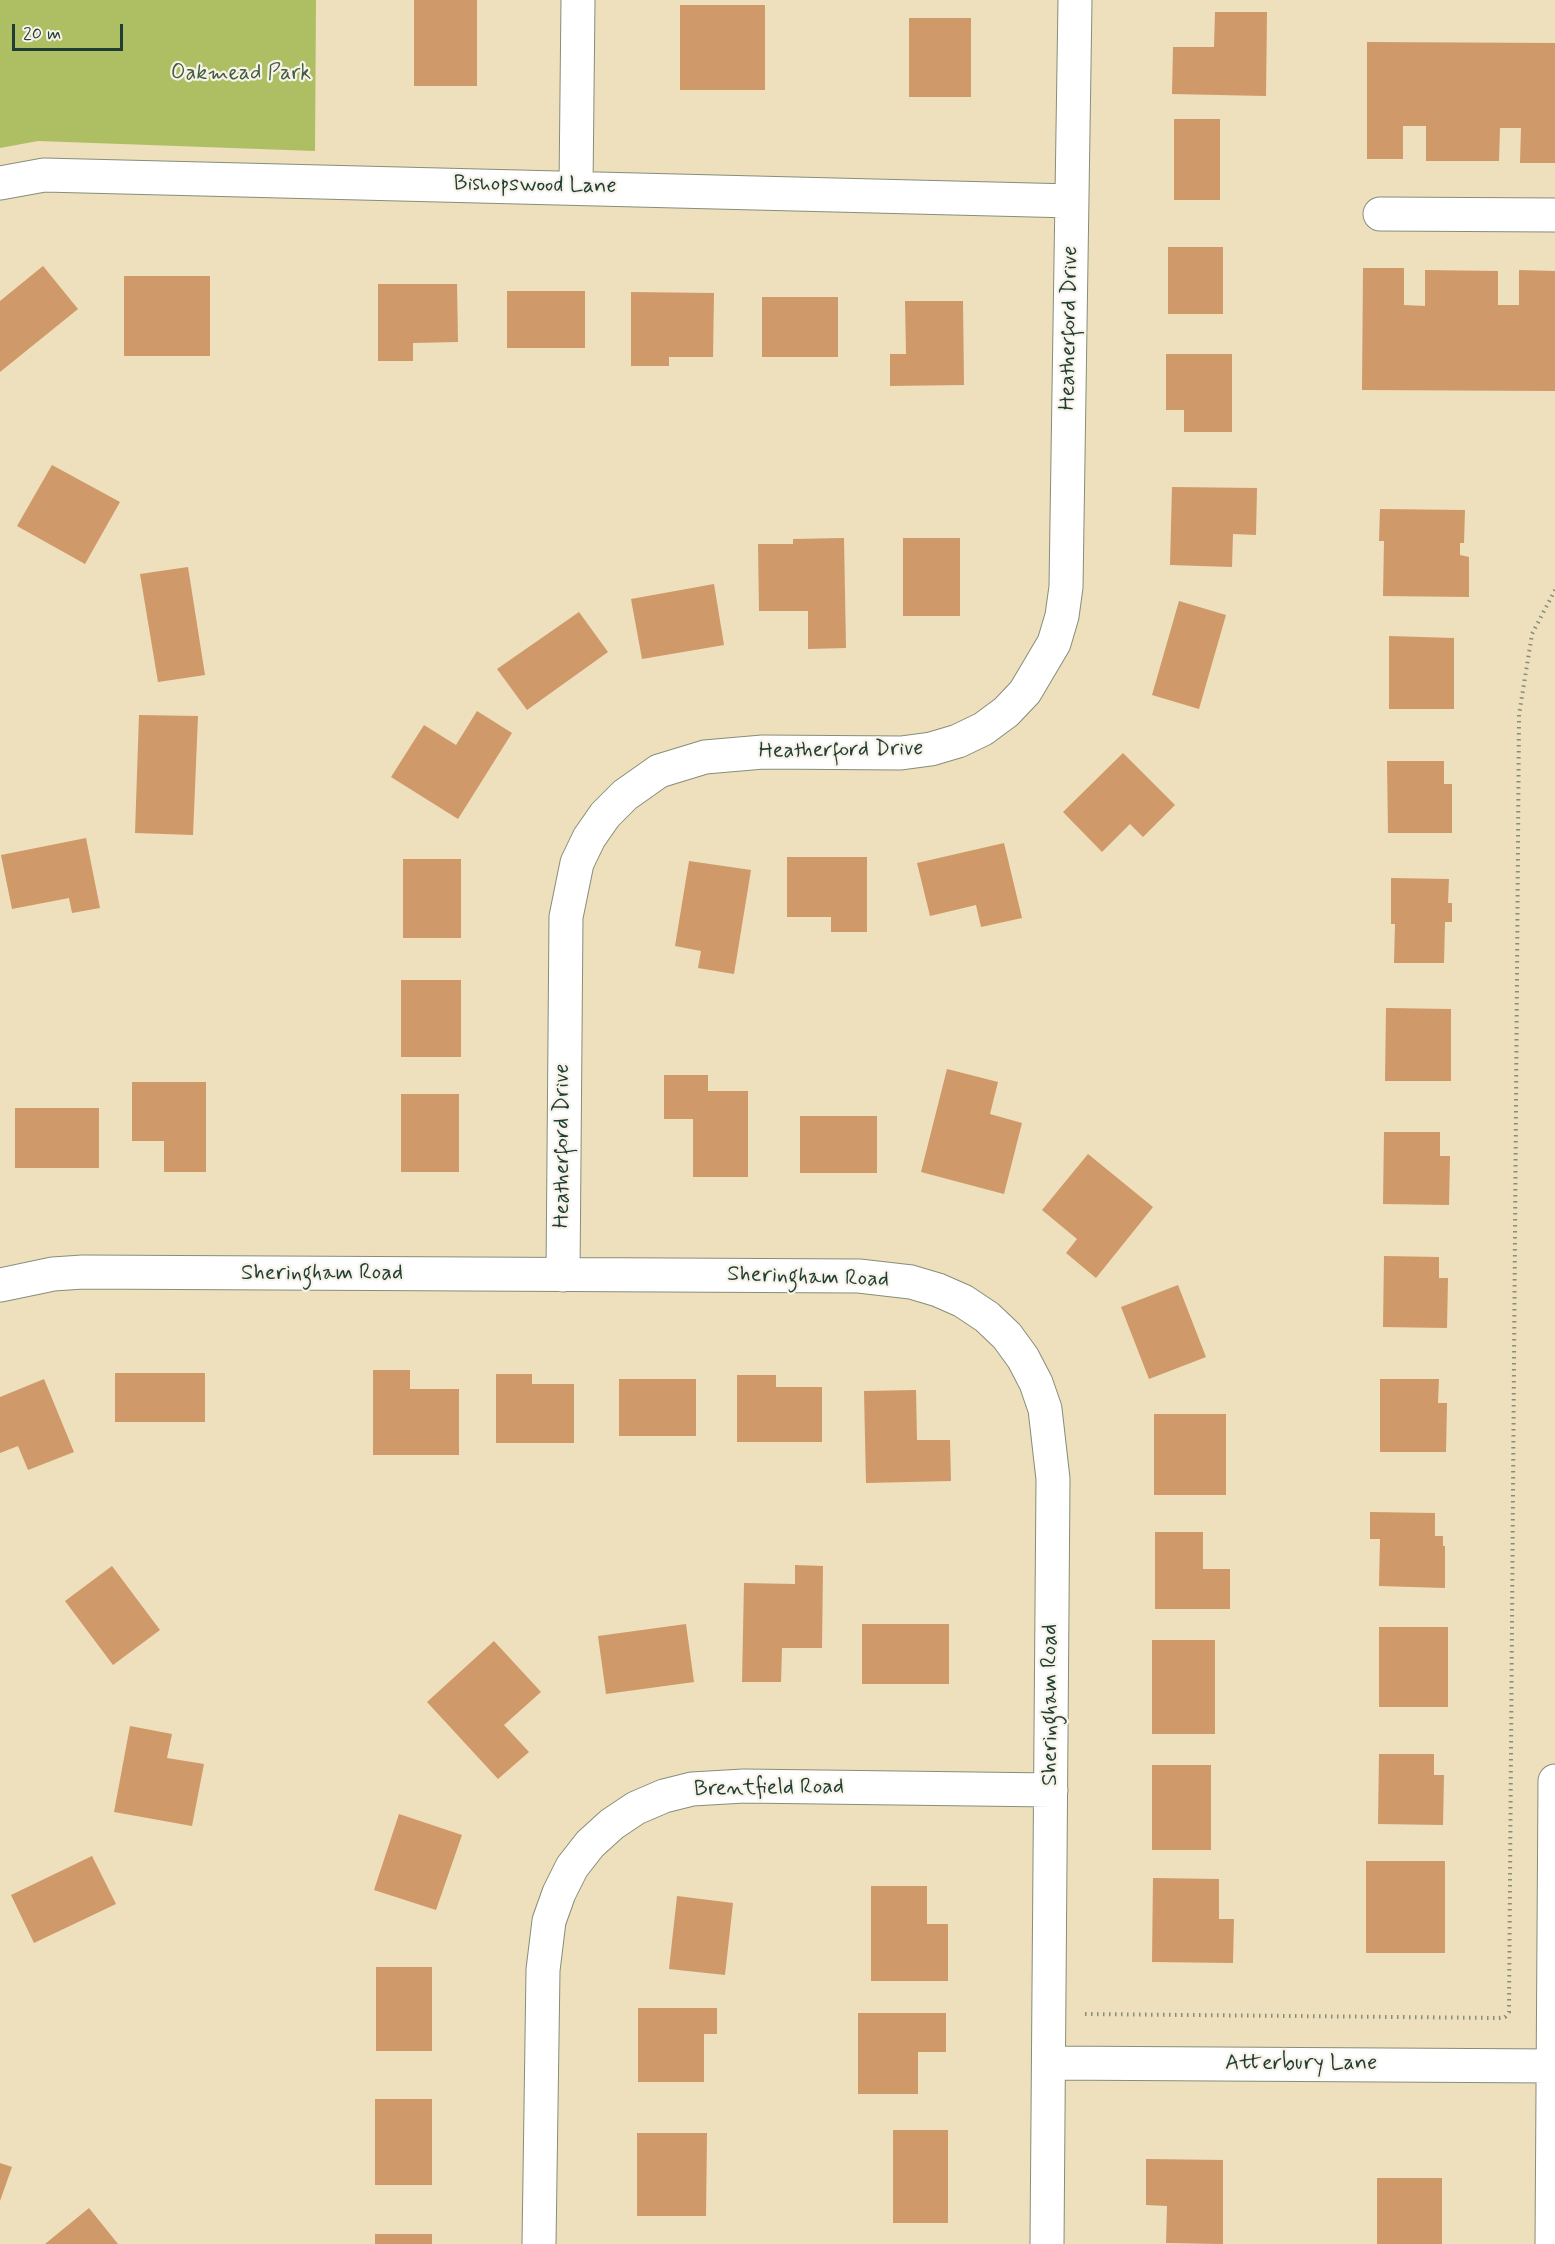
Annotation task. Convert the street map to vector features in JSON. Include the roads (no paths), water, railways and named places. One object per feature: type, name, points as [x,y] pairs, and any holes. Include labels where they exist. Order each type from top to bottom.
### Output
[{"type":"street","points":[[576,187],[578,0]]},
{"type":"street","name":"Heatherford Drive","points":[[563,1275],[566,918],[577,863],[605,815],[625,795],[659,771],[705,757],[763,752],[902,753],[931,749],[958,741],[983,729],[1006,712],[1025,692],[1054,643],[1062,615],[1066,587],[1075,0]]},
{"type":"street","name":"Bishopswood Lane","points":[[0,183],[44,175],[1072,201]]},
{"type":"street","points":[[1380,214],[1555,215]]},
{"type":"street","name":"Sheringham Road","points":[[0,1285],[53,1274],[83,1272],[859,1276],[911,1282],[963,1301],[987,1317],[1006,1336],[1032,1375],[1045,1409],[1053,1479],[1047,2244]]},
{"type":"street","points":[[1552,2244],[1555,1781]]},
{"type":"street","name":"Brentfield Road","points":[[539,2244],[543,1970],[549,1921],[572,1867],[590,1844],[612,1824],[636,1808],[664,1796],[692,1789],[744,1786],[1051,1790]]},
{"type":"street","name":"Atterbury Lane","points":[[1049,2063],[1553,2066]]},
{"type":"park label","name":"Oakmead Park","points":[[241,74]]}]
